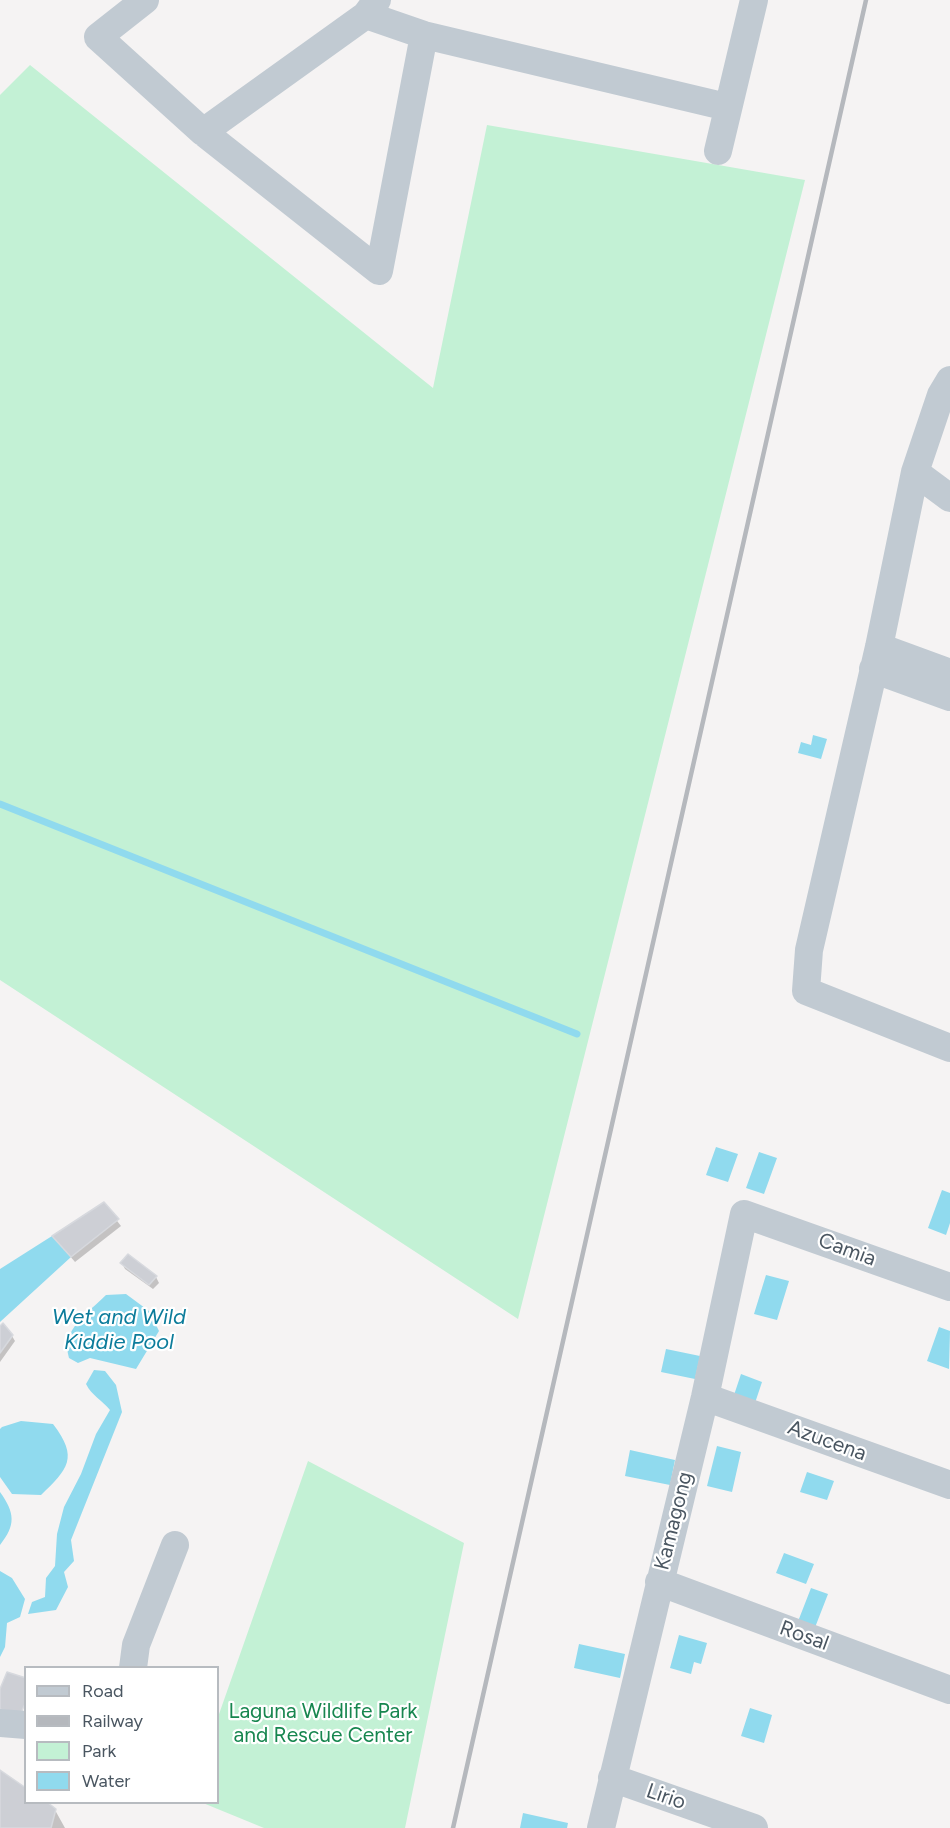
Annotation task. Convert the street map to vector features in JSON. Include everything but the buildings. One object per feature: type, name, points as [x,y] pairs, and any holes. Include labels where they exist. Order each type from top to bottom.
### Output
[{"type":"street","points":[[146,0],[98,37],[203,132],[379,271],[424,35]]},
{"type":"street","points":[[718,151],[754,0]]},
{"type":"street","points":[[203,132],[371,7],[424,35],[727,107]]},
{"type":"street","points":[[950,380],[941,395],[915,472],[876,658],[809,950],[806,991],[950,1048]]},
{"type":"street","points":[[915,472],[950,498]]},
{"type":"street","points":[[876,658],[950,673]]},
{"type":"street","points":[[876,658],[950,697]]},
{"type":"street","name":"Camia","points":[[744,1214],[950,1287]]},
{"type":"street","name":"Kamagong","points":[[601,1828],[705,1397],[744,1214]]},
{"type":"street","name":"Azucena","points":[[705,1397],[950,1485]]},
{"type":"street","points":[[133,1666],[136,1646],[175,1545]]},
{"type":"street","name":"Rosal","points":[[659,1582],[950,1690]]},
{"type":"street","points":[[0,1724],[24,1725]]},
{"type":"street","name":"Lirio","points":[[612,1778],[754,1828]]},
{"type":"green space","points":[[30,65],[433,388],[487,125],[805,180],[518,1319],[0,980],[0,95]]},
{"type":"green space","name":"Laguna Wildlife Park and Rescue Center","points":[[308,1461],[464,1543],[405,1828],[264,1828],[205,1804],[219,1804],[219,1714]]},
{"type":"water","points":[[813,735],[827,739],[821,759],[798,753],[801,742],[811,745]]},
{"type":"water","points":[[716,1147],[738,1154],[728,1182],[706,1175]]},
{"type":"water","points":[[759,1152],[777,1158],[764,1194],[746,1188]]},
{"type":"water","points":[[942,1190],[950,1193],[950,1223],[946,1235],[928,1228]]},
{"type":"water","points":[[52,1236],[71,1257],[0,1322],[0,1269]]},
{"type":"water","points":[[766,1275],[789,1281],[777,1320],[754,1314]]},
{"type":"water","name":"Wet and Wild Kiddie Pool","points":[[126,1294],[149,1311],[159,1331],[136,1369],[90,1358],[78,1363],[69,1358],[69,1339],[77,1323],[106,1295]]},
{"type":"water","points":[[939,1327],[950,1331],[949,1369],[927,1361]]},
{"type":"water","points":[[666,1349],[700,1356],[695,1379],[661,1372]]},
{"type":"water","points":[[94,1370],[105,1371],[116,1385],[122,1412],[71,1540],[74,1561],[64,1572],[68,1587],[56,1610],[28,1614],[32,1602],[45,1597],[46,1578],[55,1566],[57,1534],[64,1507],[81,1474],[96,1434],[110,1410],[86,1384]]},
{"type":"water","points":[[741,1374],[762,1382],[751,1415],[730,1407]]},
{"type":"water","points":[[21,1421],[53,1424],[66,1446],[68,1455],[64,1470],[41,1495],[12,1494],[0,1477],[0,1429]]},
{"type":"water","points":[[717,1446],[741,1452],[732,1492],[707,1486]]},
{"type":"water","points":[[630,1450],[675,1460],[670,1485],[625,1476]]},
{"type":"water","points":[[807,1472],[834,1481],[827,1500],[800,1492]]},
{"type":"water","points":[[0,1492],[9,1506],[12,1519],[9,1531],[0,1545]]},
{"type":"water","points":[[784,1553],[814,1564],[806,1584],[776,1573]]},
{"type":"water","points":[[0,1571],[12,1578],[25,1599],[20,1617],[7,1623],[5,1647],[0,1657]]},
{"type":"water","points":[[811,1588],[828,1594],[814,1630],[797,1624]]},
{"type":"water","points":[[679,1635],[707,1643],[701,1664],[694,1662],[691,1674],[670,1668]]},
{"type":"water","points":[[579,1644],[625,1654],[620,1678],[574,1668]]},
{"type":"water","points":[[750,1708],[772,1715],[764,1743],[741,1736]]},
{"type":"water","points":[[523,1813],[568,1823],[567,1828],[520,1828]]},
{"type":"waterway","points":[[0,804],[577,1034]]},
{"type":"railway","points":[[453,1828],[866,0]]}]
